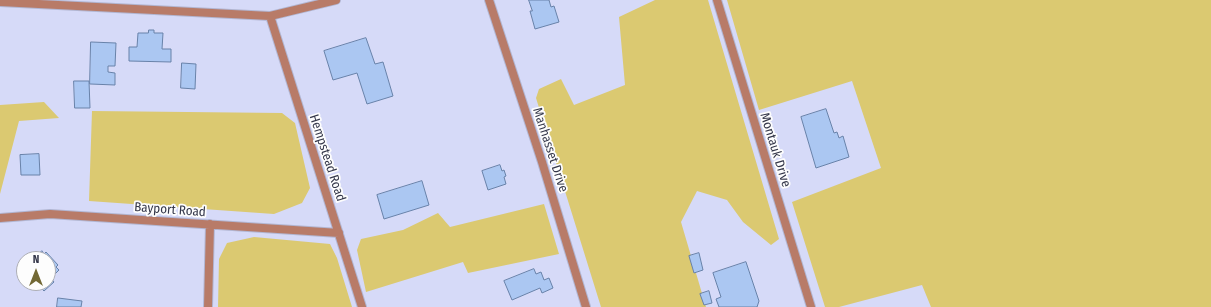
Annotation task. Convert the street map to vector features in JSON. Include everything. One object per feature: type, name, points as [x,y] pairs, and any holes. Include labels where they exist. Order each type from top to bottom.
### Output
[{"type":"street","points":[[0,2],[270,16],[336,0]]},
{"type":"street","name":"Manhasset Drive","points":[[489,0],[542,162],[586,307]]},
{"type":"street","name":"Montauk Drive","points":[[717,0],[811,307]]},
{"type":"street","name":"Hempstead Road","points":[[270,16],[362,307]]},
{"type":"street","name":"Bayport Road","points":[[0,218],[50,214],[339,233]]},
{"type":"street","points":[[208,307],[210,224]]},
{"type":"shaded area","points":[[655,0],[708,0],[779,239],[771,245],[743,222],[727,200],[697,191],[681,222],[706,307],[601,307],[536,98],[539,89],[561,79],[574,105],[625,85],[619,17]]},
{"type":"shaded area","points":[[727,0],[1211,0],[1211,307],[931,307],[922,285],[839,307],[825,307],[792,202],[881,168],[852,81],[759,110]]},
{"type":"shaded area","points":[[44,102],[59,118],[19,121],[0,194],[0,105]]},
{"type":"shaded area","points":[[92,111],[282,113],[295,123],[310,188],[302,203],[274,214],[89,201]]},
{"type":"shaded area","points":[[544,204],[559,254],[468,273],[463,262],[366,292],[357,250],[361,239],[403,230],[438,213],[450,227]]},
{"type":"shaded area","points":[[254,237],[330,244],[337,258],[352,307],[218,307],[219,259],[227,243]]},
{"type":"building","points":[[529,0],[549,0],[551,7],[554,6],[559,22],[535,29],[530,11],[532,11]]},
{"type":"building","points":[[149,30],[154,30],[154,33],[163,33],[162,49],[171,49],[171,62],[129,61],[129,47],[137,47],[138,33],[148,33]]},
{"type":"building","points":[[366,38],[375,64],[383,62],[393,96],[367,104],[357,73],[333,80],[324,51]]},
{"type":"building","points":[[91,42],[116,43],[115,66],[108,66],[108,72],[115,73],[115,85],[90,84]]},
{"type":"building","points":[[182,63],[196,64],[195,89],[181,88]]},
{"type":"building","points":[[74,81],[89,81],[90,108],[75,108]]},
{"type":"building","points":[[826,109],[834,133],[837,132],[839,138],[843,136],[849,157],[816,168],[801,117]]},
{"type":"building","points":[[39,154],[40,175],[21,175],[20,155]]},
{"type":"building","points":[[500,165],[506,176],[504,177],[506,184],[488,190],[482,171]]},
{"type":"building","points":[[422,181],[429,205],[384,219],[377,195]]},
{"type":"building","points":[[699,253],[703,270],[694,273],[689,256]]},
{"type":"building","points":[[746,262],[759,301],[757,307],[719,307],[716,299],[721,297],[713,273]]},
{"type":"building","points":[[534,269],[536,274],[541,272],[544,280],[549,278],[553,288],[542,293],[540,288],[512,300],[504,281]]},
{"type":"building","points":[[709,291],[712,303],[704,305],[700,294]]},
{"type":"building","points":[[58,298],[82,301],[81,307],[57,307]]}]
